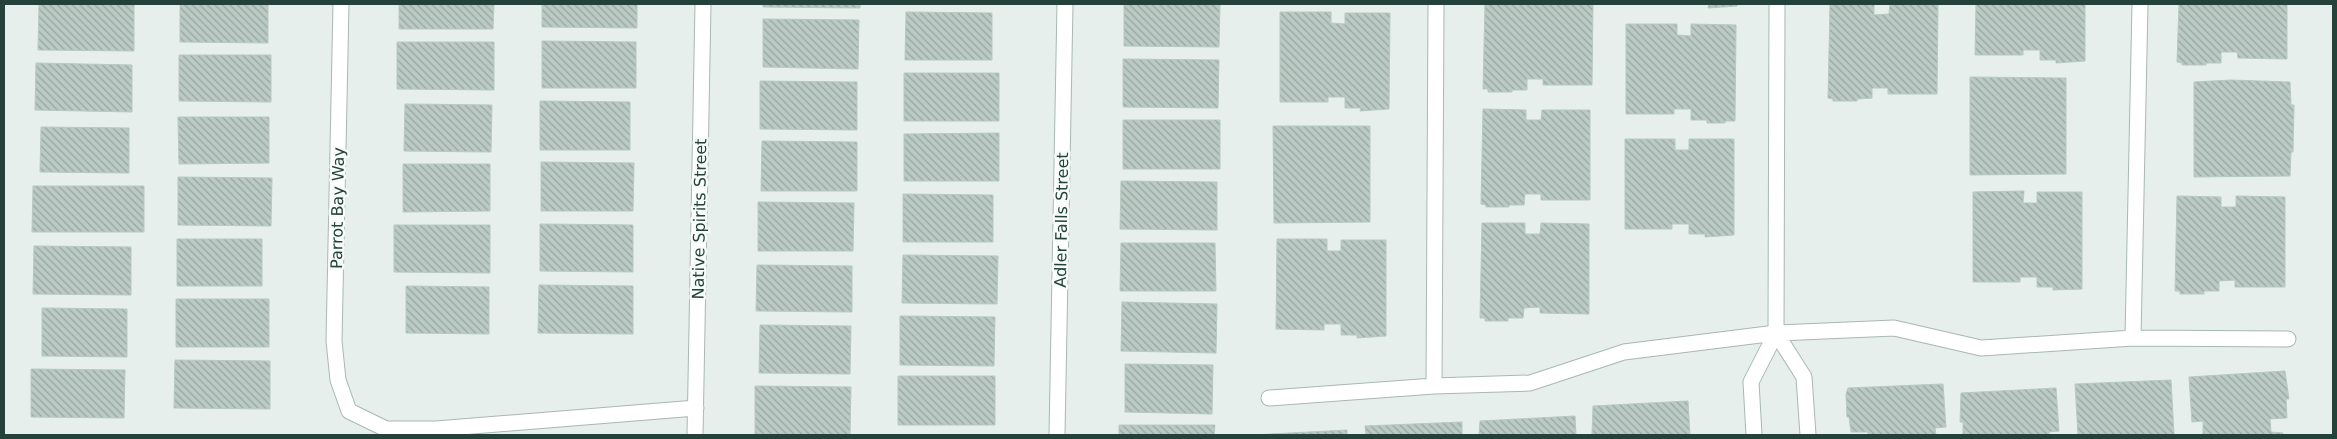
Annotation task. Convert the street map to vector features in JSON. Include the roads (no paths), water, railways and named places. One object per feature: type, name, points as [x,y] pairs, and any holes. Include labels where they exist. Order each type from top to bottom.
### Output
[{"type":"street","name":"Parrot Bay Way","points":[[341,4],[334,341],[338,380],[349,411],[386,429],[436,429],[696,408]]},
{"type":"street","name":"Native Spirits Street","points":[[696,435],[703,4]]},
{"type":"street","name":"Adler Falls Street","points":[[1057,435],[1065,4]]},
{"type":"street","points":[[1434,386],[1436,4]]},
{"type":"street","points":[[1754,435],[1751,382],[1776,334],[1777,4]]},
{"type":"street","points":[[2133,338],[2140,4]]},
{"type":"street","points":[[1269,398],[1434,386],[1530,383],[1624,352],[1776,334],[1894,328],[1981,348],[2133,338],[2288,339]]},
{"type":"street","points":[[1776,334],[1804,377],[1808,435]]}]
